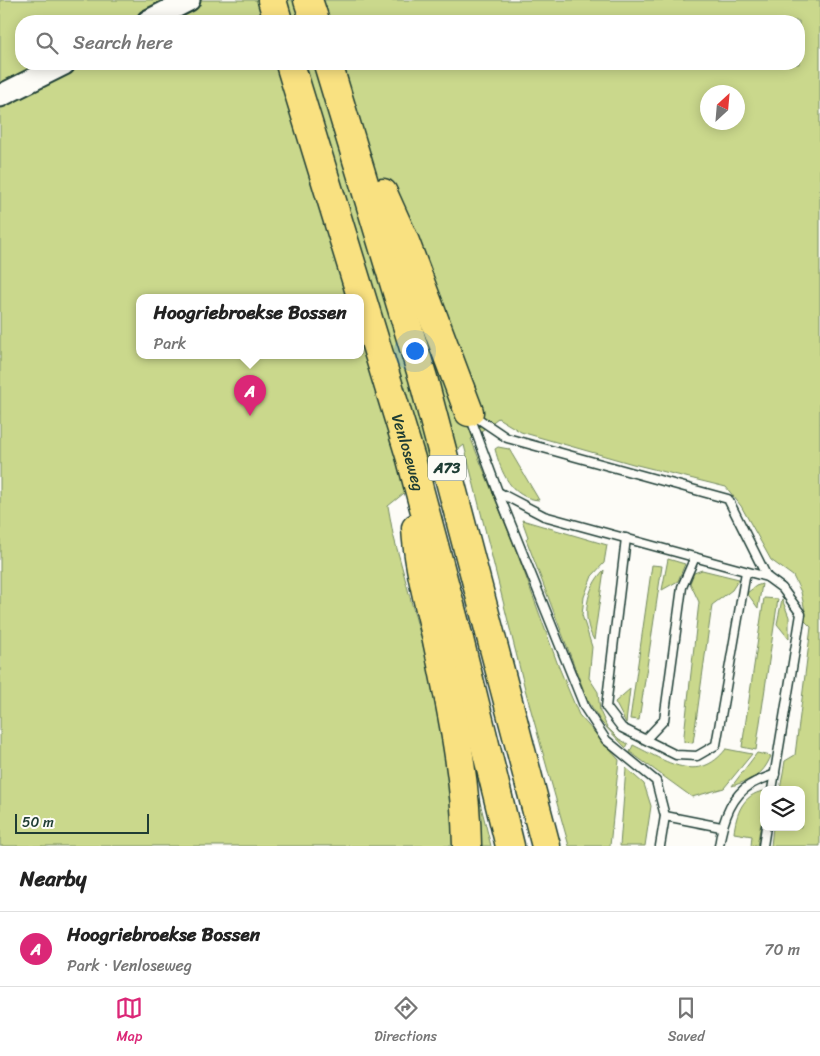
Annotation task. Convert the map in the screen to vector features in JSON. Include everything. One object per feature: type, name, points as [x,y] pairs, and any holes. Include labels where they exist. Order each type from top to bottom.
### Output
[{"type":"highway","points":[[272,0],[276,15]]},
{"type":"highway","points":[[308,0],[313,15]]},
{"type":"highway","name":"Venloseweg","points":[[292,70],[360,294]]},
{"type":"highway","name":"Venloseweg","points":[[330,70],[423,378],[546,846]]},
{"type":"highway","name":"A73","points":[[338,93],[405,242],[469,412]]},
{"type":"highway","name":"Venloseweg","points":[[364,306],[411,459],[458,635],[510,846]]},
{"type":"highway","name":"A73","points":[[411,459],[418,556],[458,748],[467,824],[467,846]]},
{"type":"street","points":[[160,15],[189,0]]},
{"type":"street","points":[[0,96],[52,70]]},
{"type":"lane","name":"A73","points":[[469,412],[498,492],[585,708],[606,740],[656,781],[666,816],[660,846]]},
{"type":"lane","points":[[469,412],[507,438],[728,499],[767,577]]},
{"type":"lane","points":[[498,492],[544,516],[767,577],[782,588],[801,614],[773,786]]},
{"type":"lane","points":[[626,538],[606,707],[622,728],[676,755],[697,756],[716,745],[746,572]]},
{"type":"lane","points":[[646,739],[664,720],[682,587],[695,557]]},
{"type":"lane","points":[[719,846],[722,827],[739,794],[750,785],[775,774]]},
{"type":"lane","points":[[666,816],[722,827]]},
{"type":"lane","points":[[763,846],[765,831]]},
{"type":"green space","points":[[0,0],[820,0],[820,846],[771,846],[773,831],[805,831],[805,786],[781,786],[785,761],[795,755],[811,627],[803,619],[806,616],[801,592],[793,576],[771,560],[741,506],[726,487],[633,464],[521,432],[498,418],[471,439],[579,715],[619,760],[610,846],[569,846],[525,689],[464,445],[388,506],[393,534],[438,701],[458,846],[0,846]]},
{"type":"green space","points":[[498,447],[509,449],[539,500],[529,498],[514,489],[500,466],[495,449]]},
{"type":"green space","points":[[522,520],[607,545],[604,563],[592,576],[584,597],[582,615],[592,647],[589,678],[598,692],[600,711],[607,727],[619,739],[628,744],[626,748],[601,722],[587,699],[526,539],[528,537]]},
{"type":"green space","points":[[668,559],[685,564],[678,581],[662,590]]},
{"type":"green space","points":[[652,565],[662,566],[639,720],[630,719]]},
{"type":"green space","points":[[604,570],[594,640],[588,622],[587,604],[593,585]]},
{"type":"green space","points":[[702,570],[739,579],[732,590],[712,605],[693,743],[684,742],[699,602],[690,583],[694,573]]},
{"type":"green space","points":[[762,584],[758,608],[747,593]]},
{"type":"green space","points":[[764,598],[778,599],[756,750],[742,747]]},
{"type":"green space","points":[[782,599],[789,617],[789,639],[777,624]]},
{"type":"green space","points":[[630,689],[626,723],[615,702]]},
{"type":"green space","points":[[633,745],[670,763],[693,768],[704,766],[715,760],[726,749],[752,754],[724,788],[692,797],[630,752]]},
{"type":"green space","points":[[757,753],[771,756],[764,769],[751,779],[732,786]]},
{"type":"green space","points":[[470,763],[491,846],[475,846]]},
{"type":"green space","points":[[626,768],[644,784],[651,806],[645,846],[620,846]]},
{"type":"green space","points":[[760,792],[760,829],[757,846],[751,846],[752,836],[734,833],[742,806],[751,796]]},
{"type":"place","name":"Hoogriebroekse Bossen","points":[[250,416]]}]
